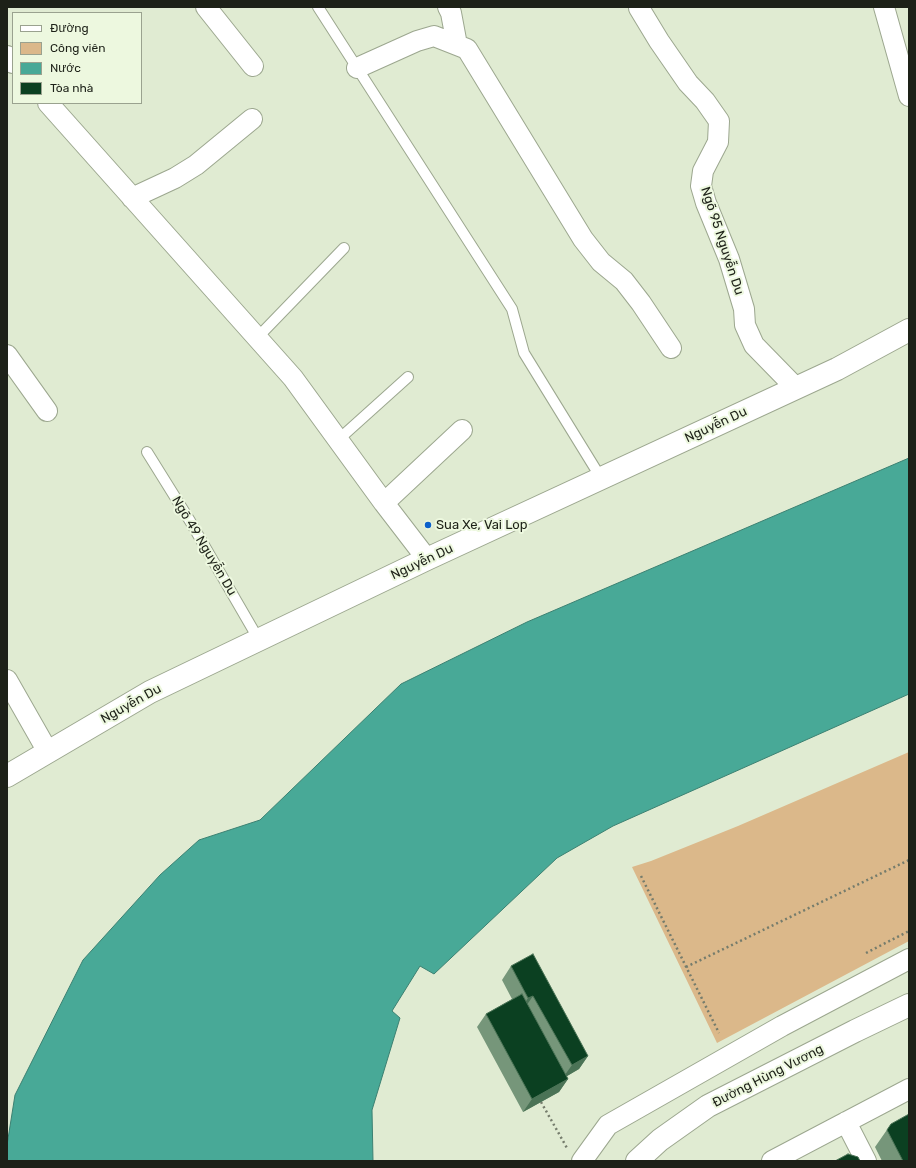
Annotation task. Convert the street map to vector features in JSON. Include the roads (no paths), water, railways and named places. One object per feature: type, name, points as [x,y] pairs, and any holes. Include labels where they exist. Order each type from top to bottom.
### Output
[{"type":"main road","name":"Nguyễn Du","points":[[7,776],[150,692],[427,559],[837,369],[909,330]]},
{"type":"main road","name":"Đường Hùng Vương","points":[[637,1161],[660,1140],[708,1106],[848,1034],[909,1006]]},
{"type":"street","points":[[206,7],[253,66]]},
{"type":"street","points":[[448,7],[452,13],[457,45]]},
{"type":"street","points":[[884,7],[909,96]]},
{"type":"street","name":"Ngõ 95 Nguyễn Du","points":[[639,8],[659,42],[688,83],[705,101],[719,121],[718,142],[703,171],[701,186],[706,203],[729,259],[744,309],[745,325],[754,345],[796,388]]},
{"type":"street","points":[[357,68],[417,40],[434,36],[467,49],[583,239],[601,262],[624,281],[642,303],[671,348]]},
{"type":"street","points":[[49,104],[293,378],[384,503],[427,559]]},
{"type":"street","points":[[132,198],[175,178],[196,165],[252,119]]},
{"type":"street","points":[[7,355],[47,411]]},
{"type":"street","points":[[384,503],[462,430]]},
{"type":"street","points":[[7,680],[48,752]]},
{"type":"street","points":[[576,1158],[608,1125],[782,1026],[909,959]]},
{"type":"street","points":[[772,1161],[909,1088]]},
{"type":"street","points":[[846,1122],[866,1161]]},
{"type":"lane","points":[[318,7],[512,309],[524,353],[602,478]]},
{"type":"lane","points":[[256,338],[344,248]]},
{"type":"lane","points":[[338,440],[408,377]]},
{"type":"lane","name":"Ngõ 49 Nguyễn Du","points":[[147,452],[190,521],[259,640]]},
{"type":"water","points":[[909,458],[909,694],[613,826],[557,858],[434,974],[420,966],[392,1011],[400,1018],[372,1110],[373,1161],[7,1161],[7,1145],[15,1095],[83,960],[160,875],[199,840],[260,820],[401,684],[527,622]]},
{"type":"place","name":"Sua Xe, Vai Lop","points":[[428,525]]}]
